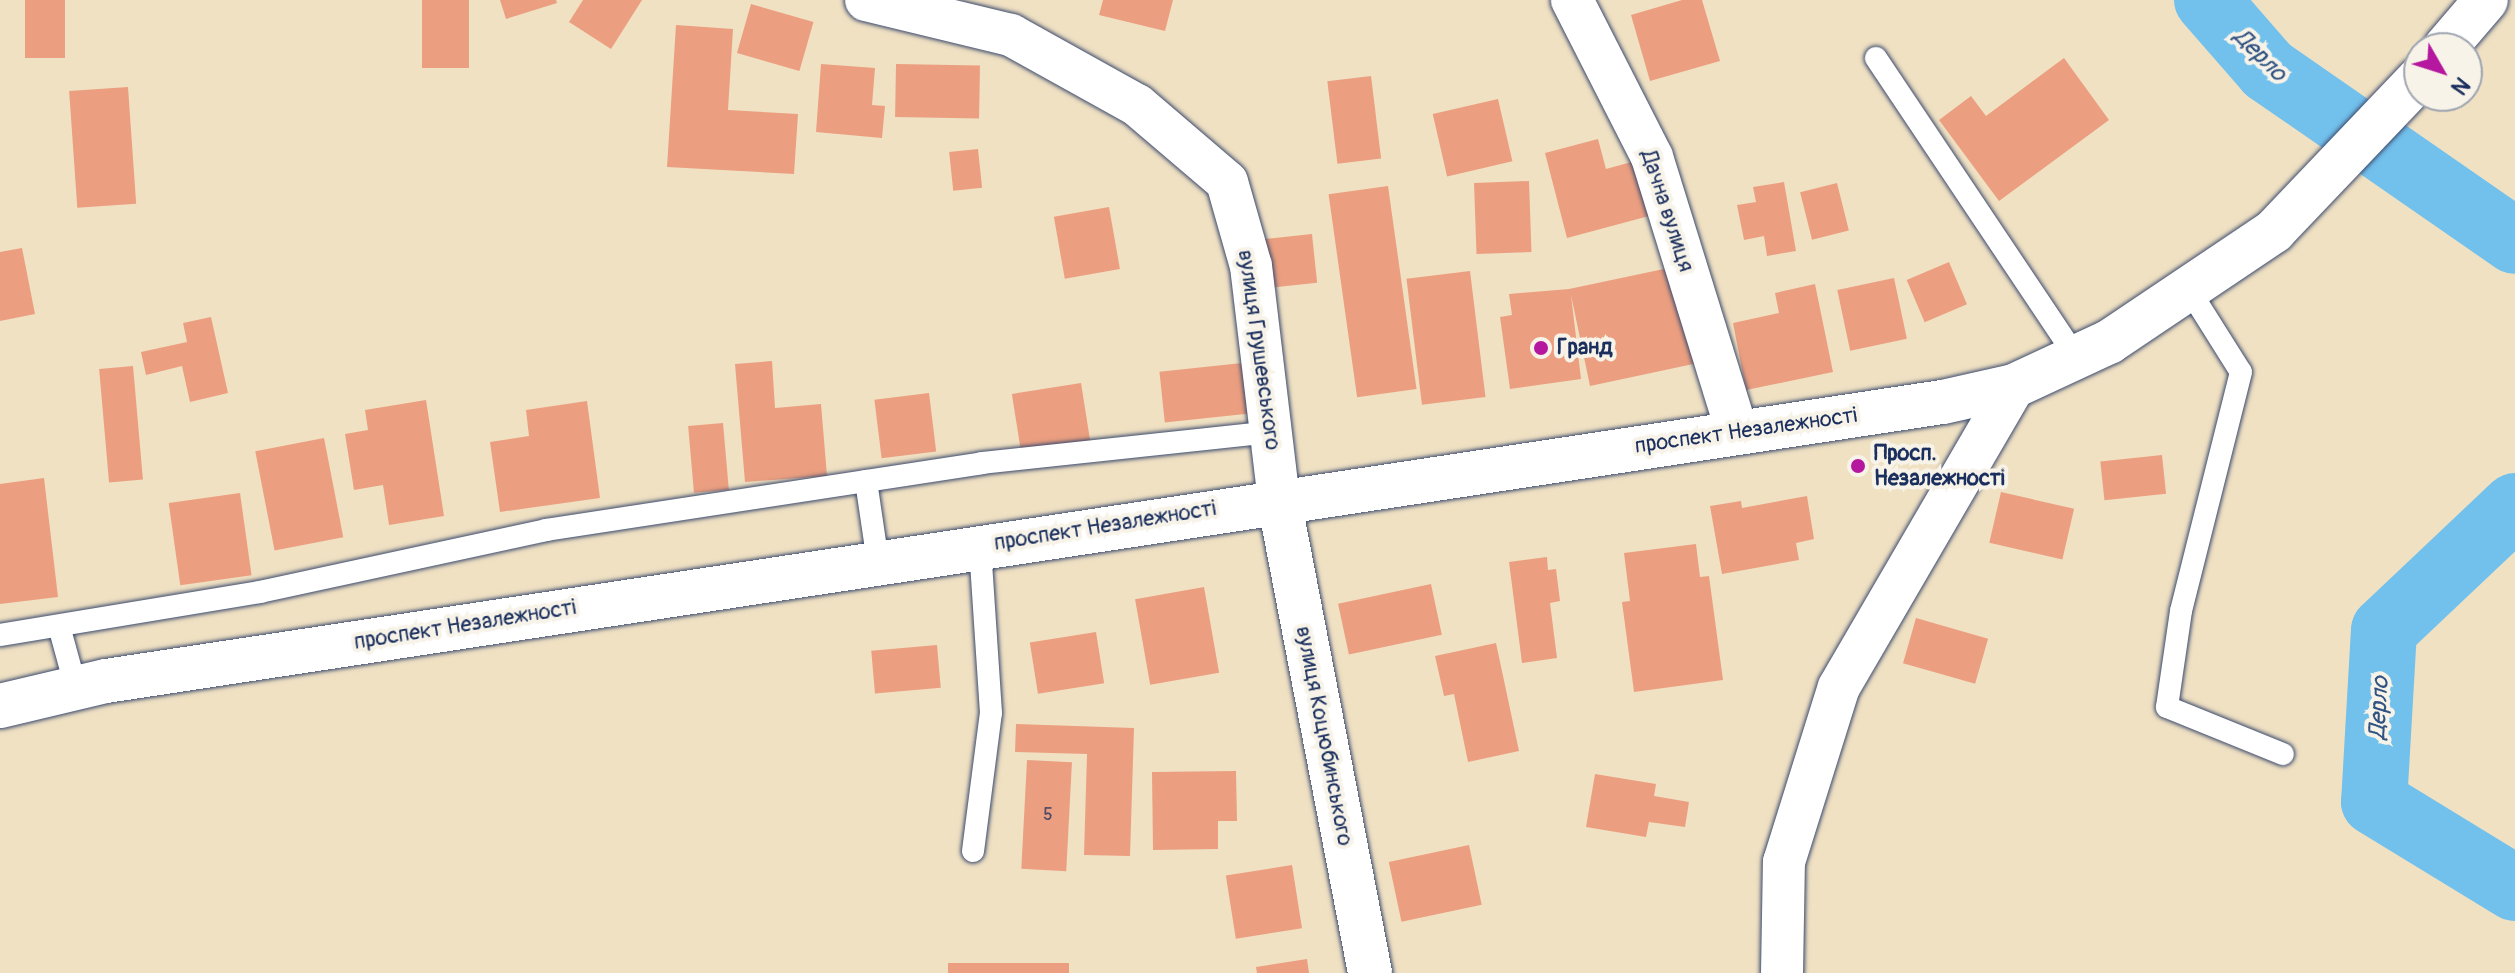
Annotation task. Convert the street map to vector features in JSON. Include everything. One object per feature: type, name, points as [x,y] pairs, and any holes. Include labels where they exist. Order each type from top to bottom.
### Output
[{"type":"main road","points":[[2459,32],[2486,0]]},
{"type":"main road","name":"проспект Незалежності","points":[[0,706],[76,688],[1279,500],[1943,402],[2014,386],[2109,342],[2274,231],[2403,98]]},
{"type":"main road","name":"вулиця Коцюбинського","points":[[1279,500],[1370,973]]},
{"type":"street","name":"вулиця Грушевського","points":[[866,0],[1011,35],[1137,105],[1227,182],[1251,266],[1279,500]]},
{"type":"street","name":"Дачна вулиця","points":[[1572,0],[1652,157],[1737,432]]},
{"type":"street","points":[[1782,973],[1784,862],[1839,687],[2014,386]]},
{"type":"lane","points":[[1876,58],[2076,357]]},
{"type":"lane","points":[[2188,288],[2241,372],[2181,611],[2167,707],[2283,754]]},
{"type":"lane","points":[[0,635],[260,592],[546,530],[982,463],[1271,432]]},
{"type":"lane","points":[[866,481],[878,562]]},
{"type":"lane","points":[[973,851],[991,713],[980,546]]},
{"type":"lane","points":[[59,626],[76,688]]},
{"type":"building","points":[[25,0],[65,0],[65,58],[25,58]]},
{"type":"building","points":[[422,0],[469,0],[469,68],[422,68]]},
{"type":"building","points":[[500,0],[556,0],[557,3],[506,19]]},
{"type":"building","points":[[583,0],[642,0],[611,49],[569,22]]},
{"type":"building","points":[[1103,0],[1173,0],[1165,31],[1099,15]]},
{"type":"building","points":[[1682,0],[1702,0],[1720,61],[1650,81],[1631,15]]},
{"type":"building","points":[[751,4],[813,22],[799,71],[737,53]]},
{"type":"building","points":[[676,25],[733,29],[728,110],[798,114],[794,174],[667,167]]},
{"type":"building","points":[[2064,58],[2109,120],[1999,201],[1939,120],[1971,96],[1986,116]]},
{"type":"building","points":[[821,64],[875,68],[872,105],[885,106],[882,138],[816,132]]},
{"type":"building","points":[[896,64],[980,65],[979,118],[895,117]]},
{"type":"building","points":[[1371,76],[1381,158],[1337,164],[1327,81]]},
{"type":"building","points":[[128,87],[136,204],[77,208],[69,91]]},
{"type":"building","points":[[1498,99],[1512,161],[1447,176],[1433,114]]},
{"type":"building","points":[[1598,139],[1606,169],[1635,161],[1649,216],[1567,238],[1545,153]]},
{"type":"building","points":[[978,149],[982,188],[953,191],[949,152]]},
{"type":"building","points":[[1529,181],[1531,252],[1477,254],[1474,183]]},
{"type":"building","points":[[1784,182],[1796,251],[1767,256],[1764,236],[1744,240],[1737,205],[1756,202],[1753,187]]},
{"type":"building","points":[[1837,183],[1849,231],[1812,240],[1800,192]]},
{"type":"building","points":[[1388,186],[1417,389],[1357,397],[1329,194]]},
{"type":"building","points":[[1109,207],[1120,269],[1065,279],[1054,217]]},
{"type":"building","points":[[1312,234],[1317,283],[1265,288],[1260,239]]},
{"type":"building","points":[[22,248],[35,314],[0,321],[0,252]]},
{"type":"building","points":[[1949,262],[1967,304],[1925,322],[1907,280]]},
{"type":"building","points":[[1678,266],[1698,363],[1590,386],[1571,295],[1581,379],[1510,389],[1500,317],[1512,315],[1509,294],[1569,289]]},
{"type":"building","points":[[1470,271],[1485,397],[1422,405],[1406,279]]},
{"type":"building","points":[[1894,278],[1907,339],[1850,351],[1837,290]]},
{"type":"building","points":[[1815,284],[1833,372],[1746,390],[1733,323],[1779,313],[1775,293]]},
{"type":"building","points":[[211,317],[228,393],[190,402],[182,366],[146,375],[141,352],[187,342],[183,323]]},
{"type":"building","points":[[772,361],[775,408],[821,404],[827,476],[745,482],[735,364]]},
{"type":"building","points":[[1242,363],[1247,414],[1165,422],[1159,372]]},
{"type":"building","points":[[133,366],[143,480],[109,483],[99,369]]},
{"type":"building","points":[[1081,383],[1090,441],[1021,452],[1012,394]]},
{"type":"building","points":[[929,393],[936,452],[882,458],[874,400]]},
{"type":"building","points":[[426,400],[444,516],[389,525],[383,485],[354,490],[345,434],[368,430],[365,410]]},
{"type":"building","points":[[587,401],[600,498],[500,512],[490,442],[529,436],[526,410]]},
{"type":"building","points":[[723,423],[729,490],[694,493],[688,426]]},
{"type":"building","points":[[324,438],[343,537],[275,551],[255,451]]},
{"type":"building","points":[[2162,455],[2166,494],[2104,500],[2100,461]]},
{"type":"building","points":[[44,478],[58,597],[0,604],[0,484]]},
{"type":"building","points":[[2001,492],[2074,509],[2062,560],[1989,543]]},
{"type":"building","points":[[240,493],[252,575],[180,585],[169,503]]},
{"type":"building","points":[[1807,496],[1814,539],[1796,543],[1799,560],[1722,574],[1710,506],[1741,501],[1742,508]]},
{"type":"building","points":[[1696,544],[1700,577],[1709,576],[1723,680],[1634,692],[1622,602],[1630,601],[1624,553]]},
{"type":"building","points":[[1547,557],[1548,570],[1556,569],[1560,601],[1550,603],[1557,658],[1522,663],[1509,562]]},
{"type":"building","points":[[1431,584],[1442,635],[1349,655],[1338,604]]},
{"type":"building","points":[[1204,587],[1219,673],[1150,685],[1135,599]]},
{"type":"building","points":[[1916,618],[1988,639],[1975,684],[1903,663]]},
{"type":"building","points":[[1096,632],[1104,683],[1038,694],[1030,642]]},
{"type":"building","points":[[1496,643],[1519,751],[1468,762],[1454,694],[1444,696],[1435,656]]},
{"type":"building","points":[[937,645],[941,688],[875,694],[871,651]]},
{"type":"building","points":[[1016,724],[1134,728],[1130,856],[1084,855],[1087,754],[1015,752]]},
{"type":"building","points":[[1027,760],[1072,762],[1066,871],[1021,869]]},
{"type":"building","points":[[1236,771],[1237,821],[1218,821],[1218,849],[1153,850],[1152,772]]},
{"type":"building","points":[[1595,774],[1656,784],[1654,796],[1689,802],[1685,827],[1649,822],[1646,837],[1586,827]]},
{"type":"building","points":[[1469,845],[1482,905],[1401,922],[1389,862]]},
{"type":"building","points":[[1292,865],[1302,928],[1236,939],[1226,875]]},
{"type":"building","points":[[1307,959],[1309,973],[1257,973],[1256,967]]},
{"type":"building","points":[[948,963],[1069,963],[1069,973],[948,973]]},
{"type":"waterway","name":"Дерло","points":[[2207,0],[2268,70],[2515,241]]},
{"type":"waterway","name":"Дерло","points":[[2515,506],[2384,630],[2374,802],[2515,888]]},
{"type":"place","name":"Гранд","points":[[1541,348]]},
{"type":"place","name":"Просп. Незалежності","points":[[1858,466]]}]
